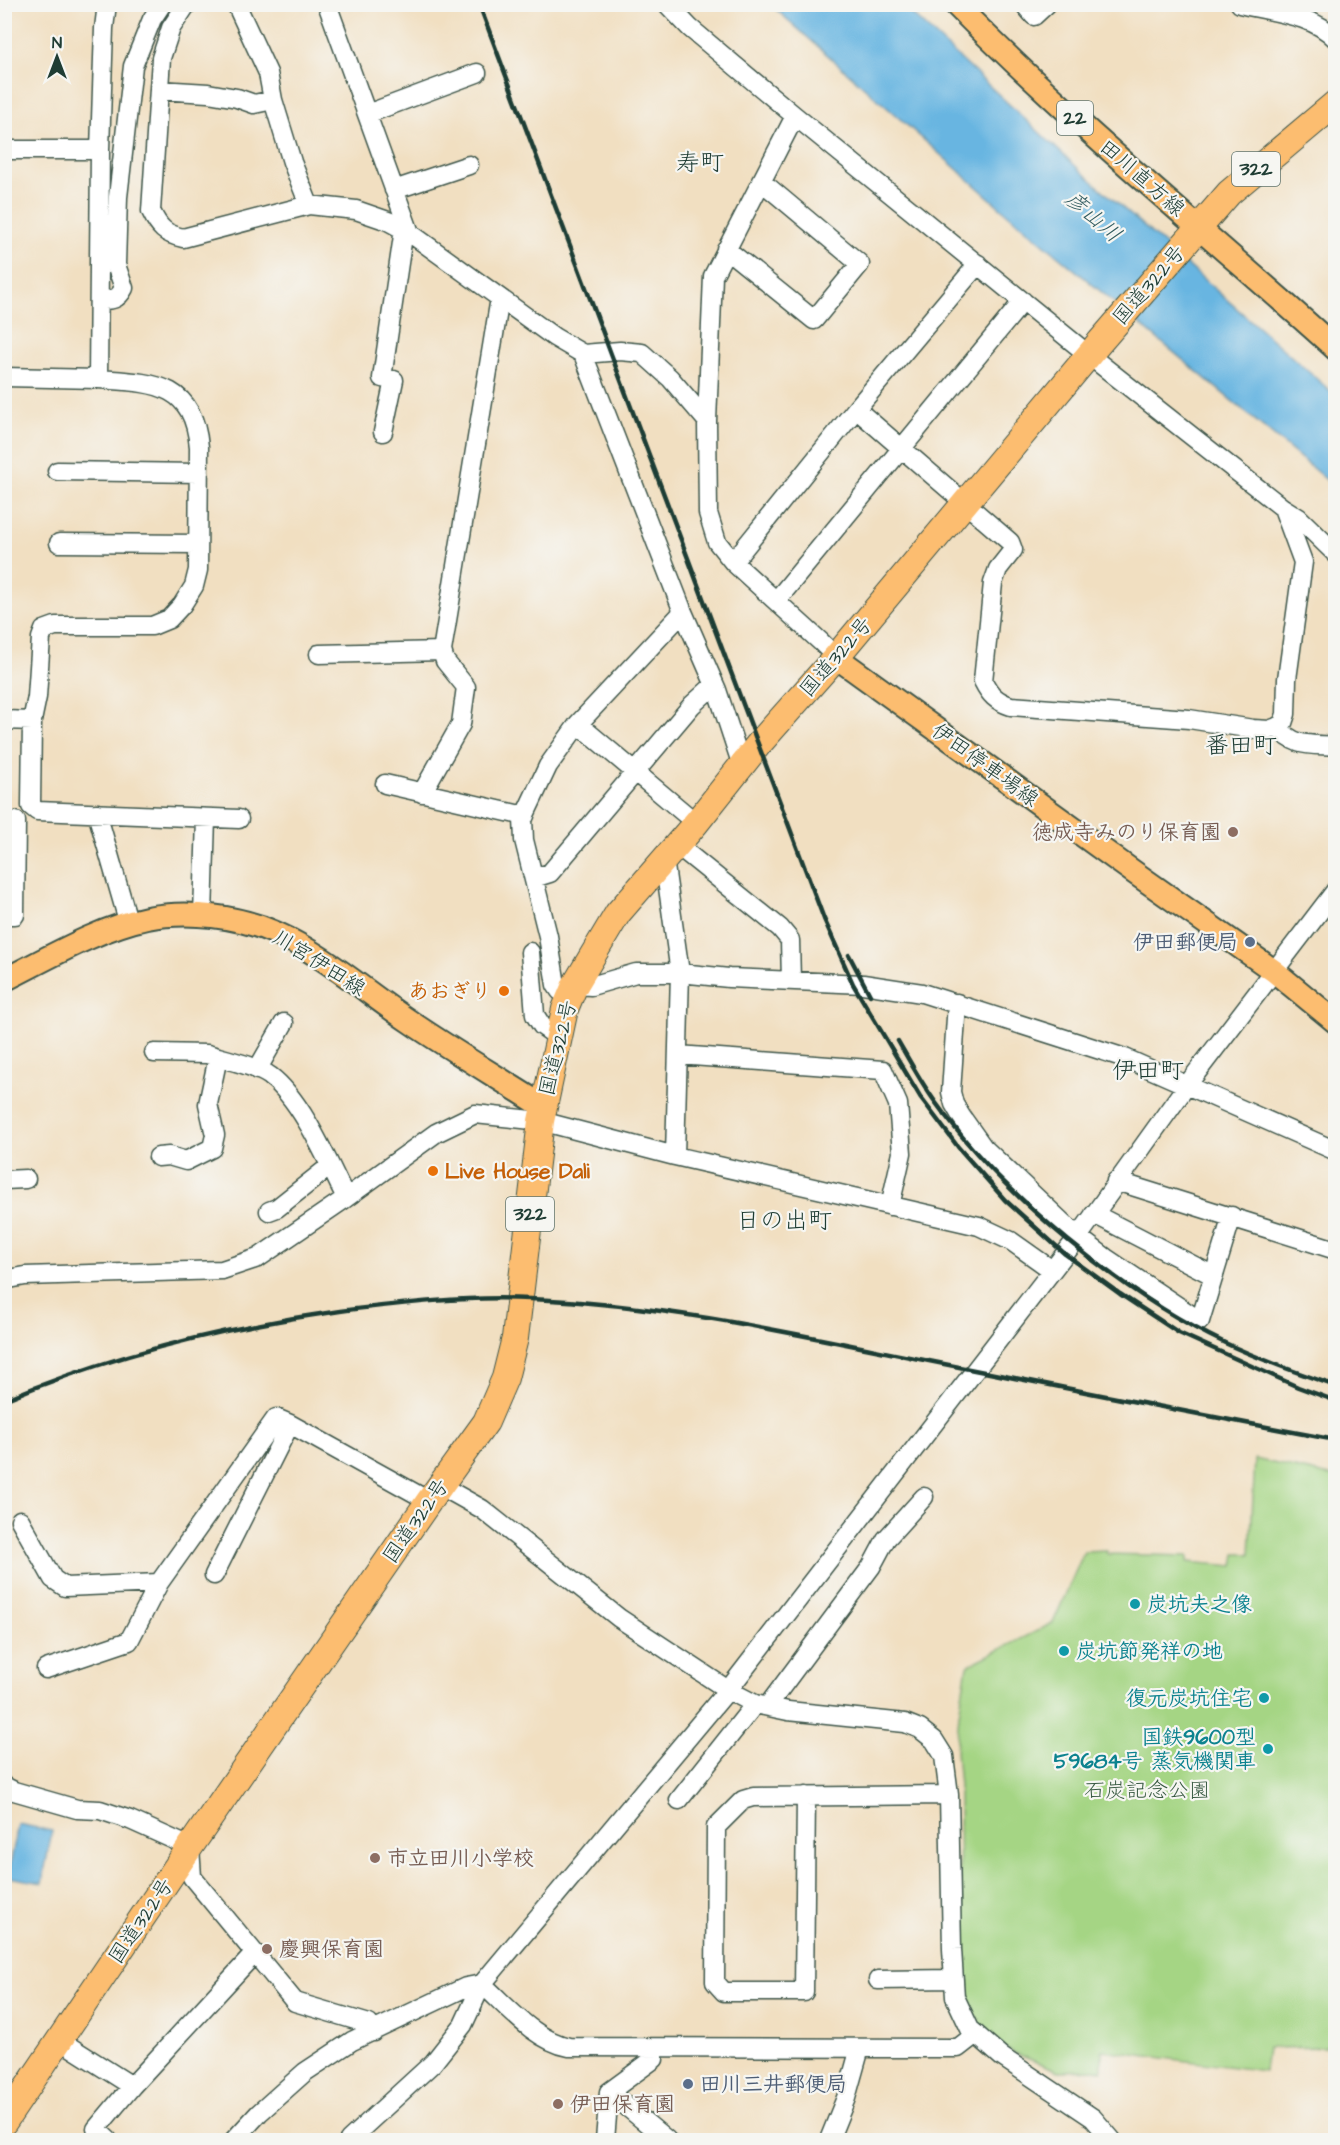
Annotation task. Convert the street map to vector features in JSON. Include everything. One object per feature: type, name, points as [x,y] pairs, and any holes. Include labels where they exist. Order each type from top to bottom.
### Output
[{"type":"highway","name":"国道322号","points":[[4,2122],[61,2041],[190,1846],[486,1422],[505,1378],[515,1338],[543,1114],[559,1038],[572,990],[618,913],[1229,193],[1335,104]]},
{"type":"main road","name":"田川直方線","points":[[955,4],[1114,155],[1193,235],[1335,349]]},
{"type":"main road","name":"伊田停車場線","points":[[836,657],[1125,866],[1275,971],[1333,1015]]},
{"type":"main road","name":"川宮伊田線","points":[[4,980],[99,934],[147,918],[186,915],[218,917],[276,933],[308,951],[543,1114]]},
{"type":"street","points":[[98,379],[100,150],[104,28],[107,4]]},
{"type":"street","points":[[99,300],[112,300],[120,296],[124,288],[116,265],[118,197],[133,66],[152,19],[162,4]]},
{"type":"street","points":[[187,4],[171,28],[161,58],[151,211],[159,228],[169,235],[183,238],[309,205],[356,210],[388,221],[407,231],[554,337],[582,354],[620,351],[642,353],[670,378],[707,421]]},
{"type":"street","points":[[236,4],[268,73],[273,100],[292,162],[309,205]]},
{"type":"street","points":[[327,4],[407,231],[382,378],[394,380],[383,432]]},
{"type":"street","points":[[667,4],[690,28],[795,116],[1023,301],[1095,350],[1283,508],[1299,518],[1335,554]]},
{"type":"street","points":[[1024,4],[1034,16],[1047,4]]},
{"type":"street","points":[[1240,4],[1310,21],[1330,33],[1335,39]]},
{"type":"street","points":[[366,114],[477,73]]},
{"type":"street","points":[[159,90],[208,93],[237,98],[254,104],[273,100]]},
{"type":"street","points":[[795,116],[713,276],[707,421],[708,513],[717,542],[733,562],[836,657]]},
{"type":"street","points":[[4,150],[100,150]]},
{"type":"street","points":[[394,190],[469,165]]},
{"type":"street","points":[[726,249],[814,320],[860,264],[761,181]]},
{"type":"street","points":[[733,562],[856,409],[978,264]]},
{"type":"street","points":[[422,793],[461,724],[466,687],[445,661],[442,651],[500,298]]},
{"type":"street","points":[[776,601],[1023,301]]},
{"type":"street","points":[[582,354],[714,685],[742,766]]},
{"type":"street","points":[[4,377],[147,382],[169,390],[188,407],[197,428],[198,570],[194,586],[182,605],[169,619],[152,626],[55,626],[44,630],[41,638],[37,697],[32,721],[31,806],[37,811],[239,819]]},
{"type":"street","points":[[856,409],[1010,542],[1013,550],[998,569],[992,594],[983,681],[989,693],[997,701],[1011,706],[1189,719],[1252,729],[1269,730],[1283,723],[1286,714],[1287,679],[1304,562],[1283,508]]},
{"type":"street","points":[[57,471],[199,473]]},
{"type":"street","points":[[59,543],[198,544]]},
{"type":"street","points":[[683,612],[578,724],[548,766],[525,816],[524,840],[549,936],[556,985],[560,991],[591,986],[636,973],[680,973],[863,984],[922,993],[1125,1058],[1335,1151]]},
{"type":"street","points":[[319,654],[442,651]]},
{"type":"street","points":[[534,878],[550,873],[692,705],[714,685]]},
{"type":"street","points":[[4,720],[32,721]]},
{"type":"street","points":[[578,724],[696,823]]},
{"type":"street","points":[[1277,727],[1288,739],[1298,744],[1335,747]]},
{"type":"street","points":[[385,784],[525,816]]},
{"type":"street","points":[[97,813],[129,924]]},
{"type":"street","points":[[203,916],[206,818]]},
{"type":"street","points":[[4,915],[15,915],[16,821]]},
{"type":"street","points":[[671,852],[680,973],[675,1156]]},
{"type":"street","points":[[671,852],[780,928],[790,940],[790,981]]},
{"type":"street","points":[[349,2140],[433,2063],[463,2025],[482,1984],[728,1690],[1078,1237],[1187,1085],[1335,890]]},
{"type":"street","points":[[530,952],[535,1015],[542,1026],[559,1038]]},
{"type":"street","points":[[957,1003],[951,1078],[954,1104],[983,1147],[1078,1237],[1114,1264],[1200,1321],[1232,1216]]},
{"type":"street","points":[[257,1070],[284,1023]]},
{"type":"street","points":[[154,1053],[207,1054],[257,1070],[271,1077],[287,1092],[304,1118],[346,1198]]},
{"type":"street","points":[[678,1055],[883,1070],[898,1104],[902,1153],[890,1206]]},
{"type":"street","points":[[159,1157],[169,1156],[186,1161],[212,1148],[215,1135],[208,1104],[218,1057]]},
{"type":"street","points":[[4,1280],[25,1276],[222,1270],[258,1258],[436,1133],[475,1114],[543,1114],[675,1156],[979,1226],[1011,1241],[1052,1270]]},
{"type":"street","points":[[269,1211],[277,1208],[330,1166]]},
{"type":"street","points":[[4,1180],[26,1179]]},
{"type":"street","points":[[1116,1181],[1335,1250]]},
{"type":"street","points":[[1094,1214],[1214,1276]]},
{"type":"street","points":[[45,1669],[129,1641],[159,1583],[276,1418],[290,1424],[435,1494],[482,1509],[620,1618],[728,1690],[762,1706],[905,1723],[920,1729],[934,1740],[944,1756],[949,1795],[955,1997],[970,2029],[1002,2057],[1093,2118],[1112,2140]]},
{"type":"street","points":[[214,1575],[290,1424]]},
{"type":"street","points":[[679,1800],[762,1706],[779,1690],[872,1567],[886,1539],[924,1497]]},
{"type":"street","points":[[20,1520],[52,1579],[65,1587],[159,1583]]},
{"type":"street","points":[[4,1786],[77,1809],[110,1813],[190,1846],[192,1877],[295,2002],[369,2024],[374,2032]]},
{"type":"street","points":[[806,1796],[804,1992],[724,1992],[715,1982],[716,1827],[743,1800],[753,1797],[806,1796],[949,1795]]},
{"type":"street","points":[[108,2140],[96,2129],[132,2086],[255,1953]]},
{"type":"street","points":[[878,1980],[954,1979]]},
{"type":"street","points":[[234,2140],[259,2113],[305,2072],[352,2041],[466,1987],[482,1984]]},
{"type":"street","points":[[482,1984],[534,2031],[556,2044],[569,2047],[958,2048],[976,2034]]},
{"type":"street","points":[[61,2041],[132,2086]]},
{"type":"street","points":[[605,2140],[609,2092],[654,2059],[654,2048]]},
{"type":"street","points":[[829,2140],[846,2098],[860,2048]]},
{"type":"street","points":[[609,2092],[665,2140]]},
{"type":"green space","name":"石炭記念公園","points":[[1255,1459],[1335,1477],[1335,2047],[1267,2048],[1264,2071],[1102,2050],[1102,2070],[1058,2071],[1005,2049],[974,2021],[966,2003],[960,1952],[959,1786],[956,1751],[967,1666],[1053,1623],[1084,1552],[1107,1551],[1107,1554],[1188,1556],[1188,1562],[1234,1566],[1236,1554],[1250,1554]]},
{"type":"water","name":"彦山川","points":[[771,5],[902,5],[1081,171],[1335,395],[1335,487],[1002,209]]},
{"type":"water","points":[[18,1824],[52,1831],[42,1883],[8,1877]]},
{"type":"railway","points":[[479,4],[824,919],[853,984],[921,1098],[958,1147],[1005,1200],[1065,1254],[1179,1333],[1298,1387],[1336,1401]]},
{"type":"railway","points":[[849,955],[870,995]]},
{"type":"railway","points":[[898,1041],[931,1096],[963,1138],[995,1173],[1067,1240],[1146,1298],[1186,1322],[1252,1355],[1336,1386]]},
{"type":"railway","points":[[4,1400],[127,1356],[254,1325],[340,1311],[411,1303],[482,1298],[530,1299],[627,1307],[723,1321],[1336,1440]]},
{"type":"place","name":"徳成寺みのり保育園","points":[[1233,832]]},
{"type":"place","name":"伊田郵便局","points":[[1250,942]]},
{"type":"place","name":"あおぎり","points":[[504,991]]},
{"type":"place","name":"Live House Dali","points":[[433,1171]]},
{"type":"place","name":"炭坑夫之像","points":[[1135,1604]]},
{"type":"place","name":"炭坑節発祥の地","points":[[1064,1651]]},
{"type":"place","name":"復元炭坑住宅","points":[[1264,1698]]},
{"type":"place","name":"国鉄9600型 59684号 蒸気機関車","points":[[1268,1749]]},
{"type":"place","name":"市立田川小学校","points":[[375,1858]]},
{"type":"place","name":"慶興保育園","points":[[267,1949]]},
{"type":"place","name":"田川三井郵便局","points":[[688,2084]]},
{"type":"place","name":"伊田保育園","points":[[558,2104]]},
{"type":"district","name":"寿町","points":[[700,163]]},
{"type":"district","name":"番田町","points":[[1241,746]]},
{"type":"district","name":"伊田町","points":[[1148,1071]]},
{"type":"district","name":"日の出町","points":[[784,1221]]}]
